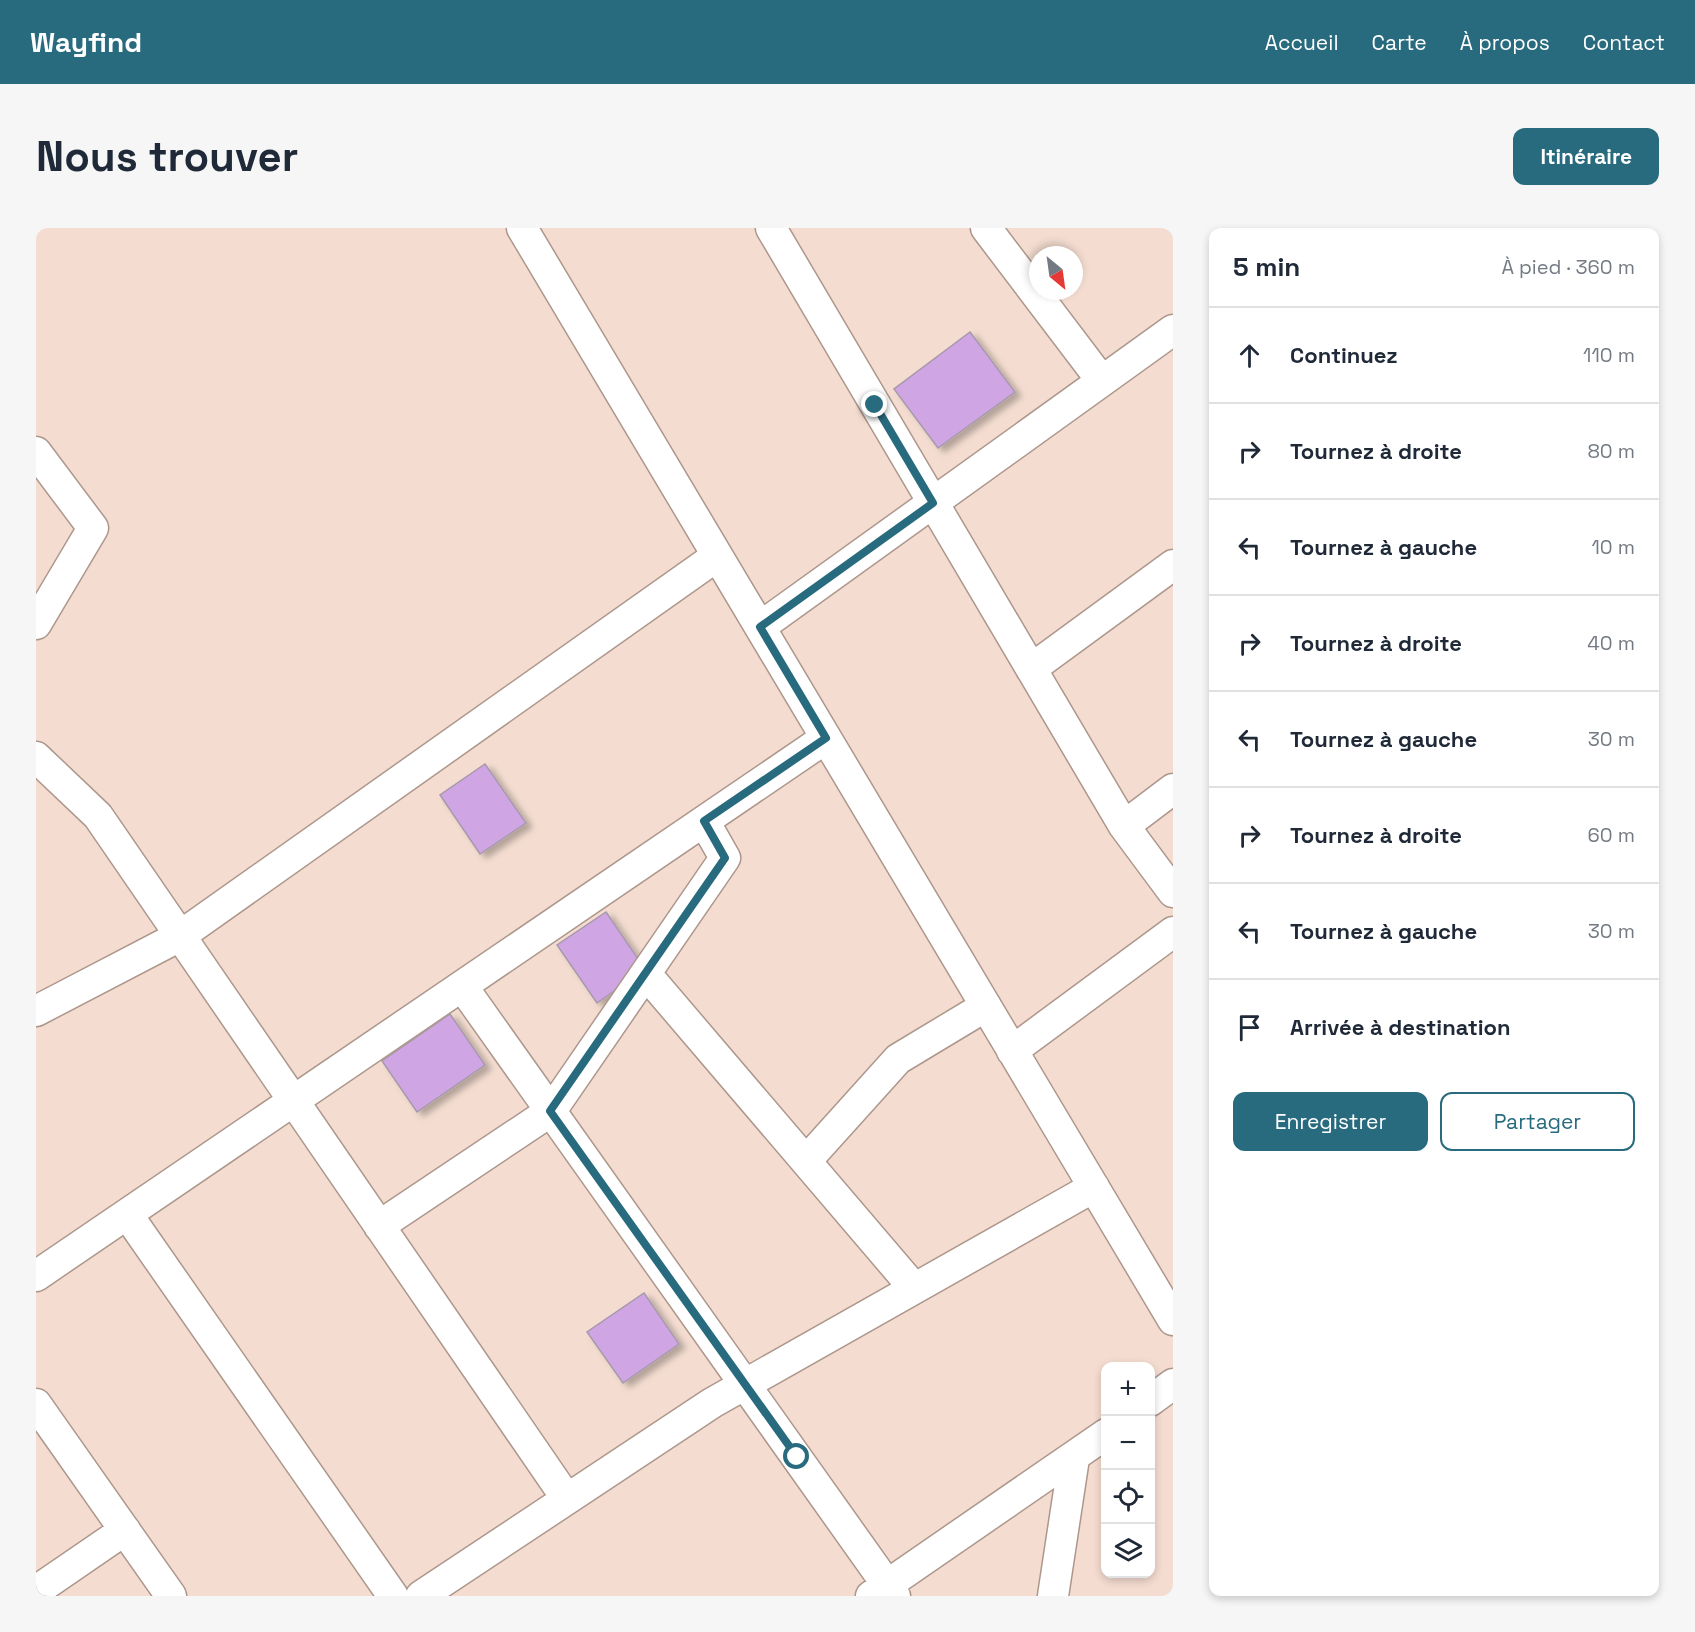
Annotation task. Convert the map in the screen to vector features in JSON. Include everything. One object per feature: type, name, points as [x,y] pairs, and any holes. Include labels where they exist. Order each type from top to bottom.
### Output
[{"type":"street","points":[[522,228],[1173,1320]]},
{"type":"street","points":[[771,228],[1124,826],[1173,891]]},
{"type":"street","points":[[986,228],[1102,381]]},
{"type":"street","points":[[760,627],[1173,330]]},
{"type":"street","points":[[36,452],[93,528],[36,624]]},
{"type":"street","points":[[36,1011],[180,936],[717,556]]},
{"type":"street","points":[[1031,669],[1173,565]]},
{"type":"street","points":[[36,1276],[826,738]]},
{"type":"street","points":[[36,757],[98,816],[567,1499]]},
{"type":"street","points":[[1124,826],[1173,789]]},
{"type":"street","points":[[380,1226],[550,1111],[725,858],[704,821]]},
{"type":"street","points":[[1012,1051],[1173,932]]},
{"type":"street","points":[[646,974],[914,1288]]},
{"type":"street","points":[[462,986],[746,1384],[884,1592],[1101,1438]]},
{"type":"street","points":[[807,1160],[898,1059],[986,1006]]},
{"type":"street","points":[[421,1596],[712,1403],[1094,1187]]},
{"type":"street","points":[[127,1214],[393,1596]]},
{"type":"street","points":[[1155,1397],[1173,1384]]},
{"type":"street","points":[[36,1404],[171,1596]]},
{"type":"street","points":[[1053,1596],[1074,1458]]},
{"type":"street","points":[[36,1591],[125,1530]]},
{"type":"building","points":[[970,332],[1015,392],[938,448],[894,389]]},
{"type":"building","points":[[485,764],[526,823],[480,854],[440,795]]},
{"type":"building","points":[[606,912],[645,969],[597,1003],[557,945]]},
{"type":"building","points":[[450,1014],[485,1065],[417,1112],[382,1061]]},
{"type":"building","points":[[644,1293],[679,1344],[623,1383],[587,1332]]},
{"type":"route","points":[[797,1457],[550,1111],[725,858],[704,821],[826,738],[760,627],[933,503],[875,405]]}]
